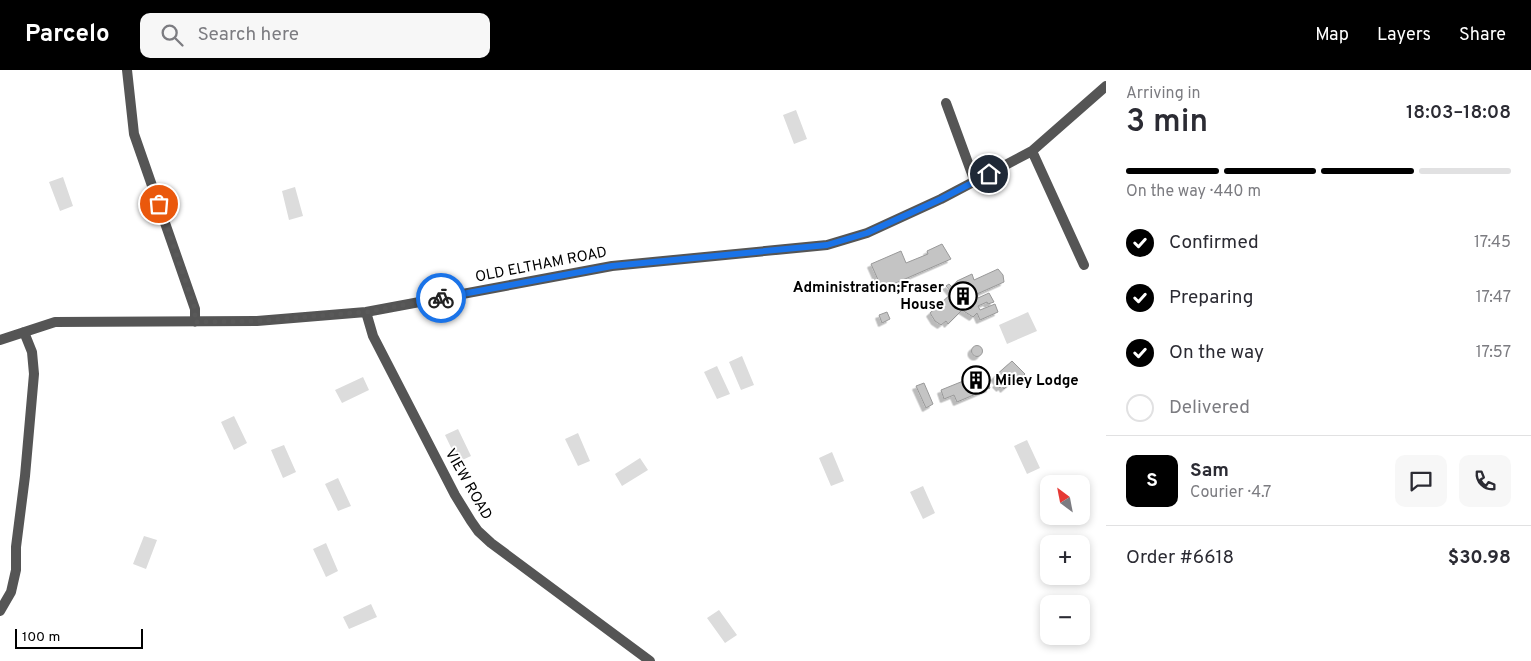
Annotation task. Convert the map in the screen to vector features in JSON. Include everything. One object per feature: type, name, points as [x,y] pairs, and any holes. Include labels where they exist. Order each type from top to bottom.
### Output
[{"type":"street","points":[[127,70],[134,134],[195,309],[195,322]]},
{"type":"street","name":"OLD ELTHAM ROAD","points":[[0,340],[55,322],[257,321],[366,312],[612,266],[827,245],[867,233],[975,182],[1032,151],[1106,86]]},
{"type":"street","points":[[946,103],[975,182]]},
{"type":"street","points":[[1032,151],[1084,265]]},
{"type":"street","name":"VIEW ROAD","points":[[366,312],[374,336],[450,486],[463,510],[478,531],[491,543],[650,661]]},
{"type":"street","points":[[0,611],[11,592],[16,570],[16,547],[25,476],[34,374],[32,352],[24,332]]},
{"type":"shaded area","points":[[796,110],[807,139],[794,144],[783,115]]},
{"type":"shaded area","points":[[63,177],[73,206],[60,211],[49,182]]},
{"type":"shaded area","points":[[295,187],[303,216],[289,220],[282,191]]},
{"type":"shaded area","points":[[1028,312],[1037,331],[1007,344],[999,325]]},
{"type":"shaded area","points":[[742,356],[754,385],[741,390],[729,362]]},
{"type":"shaded area","points":[[717,366],[730,394],[717,399],[704,372]]},
{"type":"shaded area","points":[[363,377],[369,390],[342,403],[335,390]]},
{"type":"shaded area","points":[[234,416],[247,443],[234,450],[221,422]]},
{"type":"shaded area","points":[[458,429],[471,456],[458,462],[445,435]]},
{"type":"shaded area","points":[[578,433],[590,461],[578,466],[565,439]]},
{"type":"shaded area","points":[[1027,440],[1040,468],[1027,474],[1014,446]]},
{"type":"shaded area","points":[[284,445],[296,472],[283,478],[271,450]]},
{"type":"shaded area","points":[[832,452],[844,481],[831,486],[819,458]]},
{"type":"shaded area","points":[[640,458],[648,470],[622,486],[615,474]]},
{"type":"shaded area","points":[[338,478],[351,506],[338,511],[325,484]]},
{"type":"shaded area","points":[[923,486],[935,513],[923,519],[910,492]]},
{"type":"shaded area","points":[[144,536],[157,540],[146,569],[133,564]]},
{"type":"shaded area","points":[[326,543],[338,571],[326,577],[313,549]]},
{"type":"shaded area","points":[[371,604],[377,617],[349,629],[343,617]]},
{"type":"shaded area","points":[[719,610],[737,635],[725,643],[707,618]]},
{"type":"building","points":[[942,244],[951,259],[882,289],[871,264],[901,251],[906,263],[928,254],[927,251]]},
{"type":"building","name":"Administration;Fraser House","points":[[998,269],[1003,275],[1004,282],[977,294],[978,298],[989,293],[994,302],[988,304],[987,302],[978,306],[980,310],[995,304],[998,312],[980,320],[977,313],[973,317],[962,310],[948,324],[946,321],[941,325],[935,321],[930,313],[952,293],[946,286],[949,284],[952,287],[957,281],[972,274],[974,280]]},
{"type":"building","points":[[887,312],[890,319],[882,323],[879,315]]},
{"type":"building","points":[[977,345],[983,351],[977,357],[971,351]]},
{"type":"building","points":[[1012,361],[1025,374],[1015,383],[1013,381],[1004,389],[1002,386],[1000,388],[996,384],[998,382],[994,377]]},
{"type":"building","name":"Miley Lodge","points":[[983,373],[990,388],[957,402],[954,395],[944,399],[941,390]]},
{"type":"building","points":[[924,383],[933,404],[926,408],[916,386]]},
{"type":"way so far","points":[[159,204],[195,309],[195,322],[257,321],[366,312],[441,298]]},
{"type":"place","name":"Administration;Fraser House","points":[[963,296]]},
{"type":"place","name":"Miley Lodge","points":[[976,380]]},
{"type":"route","points":[[441,298],[612,266],[827,245],[867,233],[941,199],[989,174]]}]
